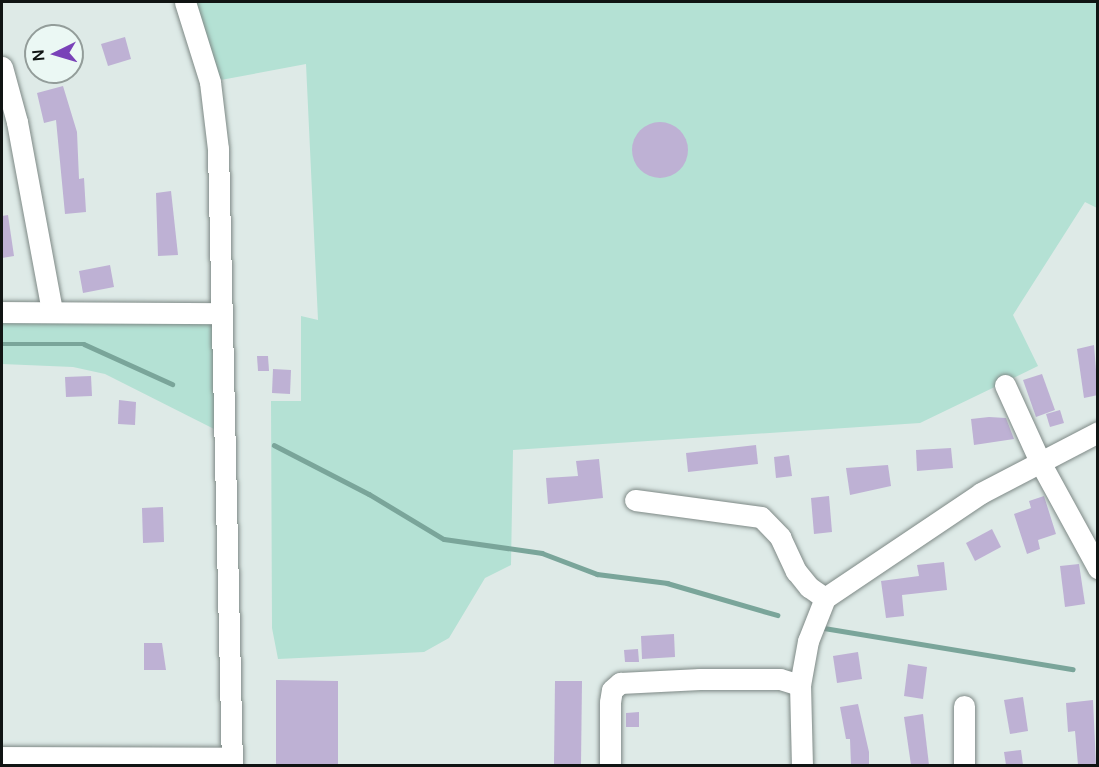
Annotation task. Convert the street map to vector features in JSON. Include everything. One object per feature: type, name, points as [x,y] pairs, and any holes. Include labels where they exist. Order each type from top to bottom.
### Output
[{"type":"street","points":[[2,757],[232,762],[218,149],[210,82],[185,2]]},
{"type":"street","points":[[2,67],[17,122],[52,311]]},
{"type":"street","points":[[2,312],[222,313]]},
{"type":"street","points":[[1005,385],[1041,464],[1098,568]]},
{"type":"street","points":[[802,765],[800,685],[808,641],[825,598],[981,493],[1041,464],[1098,432]]},
{"type":"street","points":[[635,500],[761,517],[780,537],[796,571],[809,587],[825,598]]},
{"type":"street","points":[[610,765],[610,702],[612,690],[620,683],[780,679],[800,685]]},
{"type":"street","points":[[964,705],[964,765]]},
{"type":"green space","points":[[185,2],[1097,2],[1097,208],[1085,202],[1013,315],[1038,366],[920,423],[513,450],[511,565],[485,578],[449,638],[424,652],[278,659],[272,628],[271,401],[301,401],[301,316],[318,320],[306,64],[210,82]]},
{"type":"green space","points":[[2,312],[222,313],[226,435],[105,374],[73,367],[2,364]]},
{"type":"building","points":[[125,37],[131,59],[108,66],[101,44]]},
{"type":"building","points":[[63,86],[77,132],[79,179],[84,178],[86,212],[65,214],[56,120],[44,123],[37,93]]},
{"type":"building","points":[[660,122],[671,124],[680,130],[686,139],[688,150],[686,161],[680,170],[671,176],[660,178],[649,176],[640,170],[634,161],[632,150],[634,139],[640,130],[649,124]]},
{"type":"building","points":[[171,191],[178,255],[158,256],[156,193]]},
{"type":"building","points":[[8,215],[14,256],[2,258],[2,216]]},
{"type":"building","points":[[110,265],[114,287],[83,293],[79,271]]},
{"type":"building","points":[[1094,345],[1098,395],[1084,398],[1077,349]]},
{"type":"building","points":[[257,356],[268,356],[269,371],[258,371]]},
{"type":"building","points":[[273,369],[291,370],[290,394],[272,393]]},
{"type":"building","points":[[1042,374],[1055,410],[1036,417],[1023,380]]},
{"type":"building","points":[[91,376],[92,396],[66,397],[65,377]]},
{"type":"building","points":[[119,400],[136,402],[135,425],[118,424]]},
{"type":"building","points":[[1060,410],[1064,423],[1050,427],[1046,414]]},
{"type":"building","points":[[1006,418],[1014,439],[974,445],[971,419]]},
{"type":"building","points":[[756,445],[758,464],[688,472],[686,453]]},
{"type":"building","points":[[951,448],[953,468],[917,471],[916,450]]},
{"type":"building","points":[[789,455],[792,476],[776,478],[774,457]]},
{"type":"building","points":[[599,459],[603,498],[548,504],[546,478],[578,476],[576,461]]},
{"type":"building","points":[[888,465],[891,486],[850,495],[846,468]]},
{"type":"building","points":[[829,496],[832,532],[814,534],[811,498]]},
{"type":"building","points":[[1044,496],[1056,534],[1038,540],[1040,549],[1027,554],[1014,514],[1031,508],[1029,501]]},
{"type":"building","points":[[163,507],[164,542],[143,543],[142,508]]},
{"type":"building","points":[[992,529],[1001,547],[975,561],[966,543]]},
{"type":"building","points":[[944,562],[947,590],[902,595],[904,616],[886,618],[881,581],[919,576],[917,565]]},
{"type":"building","points":[[1079,564],[1085,604],[1065,607],[1060,566]]},
{"type":"building","points":[[674,634],[675,657],[642,659],[641,636]]},
{"type":"building","points":[[144,643],[162,643],[166,670],[144,670]]},
{"type":"building","points":[[638,649],[639,662],[625,662],[624,650]]},
{"type":"building","points":[[858,652],[862,679],[837,683],[833,656]]},
{"type":"building","points":[[908,664],[927,667],[923,699],[904,696]]},
{"type":"building","points":[[276,680],[338,681],[338,765],[276,765]]},
{"type":"building","points":[[555,681],[582,681],[581,765],[554,765]]},
{"type":"building","points":[[1023,697],[1028,731],[1010,734],[1004,700]]},
{"type":"building","points":[[1093,700],[1096,765],[1078,765],[1075,731],[1068,732],[1066,703]]},
{"type":"building","points":[[858,704],[869,752],[869,765],[851,765],[850,739],[846,739],[840,707]]},
{"type":"building","points":[[639,712],[639,727],[626,727],[626,713]]},
{"type":"building","points":[[923,714],[929,765],[911,765],[904,717]]},
{"type":"building","points":[[1021,750],[1023,765],[1006,765],[1004,752]]},
{"type":"waterway","points":[[2,344],[84,344],[172,384]]},
{"type":"waterway","points":[[274,445],[369,494],[444,539],[542,553],[597,574],[667,583],[777,615]]},
{"type":"waterway","points":[[824,628],[1073,669]]}]
